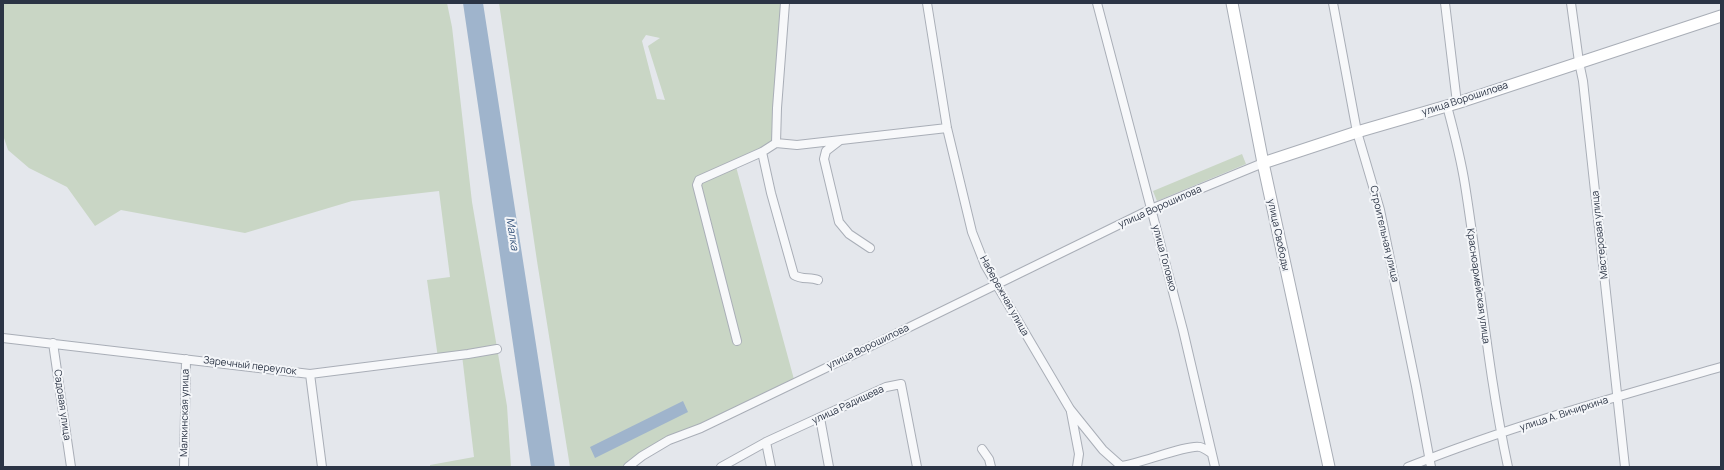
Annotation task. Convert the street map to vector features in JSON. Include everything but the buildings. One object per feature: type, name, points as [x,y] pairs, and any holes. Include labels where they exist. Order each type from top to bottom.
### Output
[{"type":"main road","name":"улица Свободы","points":[[1232,3],[1262,163],[1329,467]]},
{"type":"main road","name":"улица Ворошилова","points":[[1262,163],[1357,132],[1452,104],[1721,16]]},
{"type":"street","points":[[776,143],[777,108],[785,3]]},
{"type":"street","name":"Набережная улица","points":[[927,3],[947,128],[972,232],[985,265],[996,285],[1070,409],[1103,450],[1121,466],[1134,464],[1185,448],[1200,447],[1211,453]]},
{"type":"street","name":"улица Головко","points":[[1097,3],[1183,330],[1215,467]]},
{"type":"street","name":"Строительная улица","points":[[1333,3],[1357,132],[1380,210],[1430,463]]},
{"type":"street","name":"Красноармейская улица","points":[[1445,3],[1452,104],[1465,184],[1485,340],[1508,467]]},
{"type":"street","name":"Мастеровая улица","points":[[1571,3],[1583,81],[1625,467]]},
{"type":"street","points":[[737,341],[697,185],[699,180],[762,152],[776,143],[797,145],[947,128]]},
{"type":"street","points":[[840,140],[826,151],[824,159],[839,222],[849,234],[870,248]]},
{"type":"street","points":[[762,152],[771,193],[794,275],[800,279],[811,278],[818,280]]},
{"type":"street","name":"улица Ворошилова","points":[[628,467],[642,456],[669,440],[714,421],[1152,209],[1262,163]]},
{"type":"street","name":"Заречный переулок","points":[[3,338],[310,374],[462,355],[497,349]]},
{"type":"street","name":"Садовая улица","points":[[53,343],[71,467]]},
{"type":"street","name":"Малкинская улица","points":[[184,467],[186,359]]},
{"type":"street","name":"улица А. Вичиркина","points":[[1408,467],[1430,463],[1501,434],[1617,397],[1721,367]]},
{"type":"street","points":[[310,374],[322,467]]},
{"type":"street","name":"улица Радищева","points":[[721,467],[766,442],[886,387],[901,384],[917,467]]},
{"type":"street","name":"Набережная улица","points":[[1070,409],[1079,454],[1077,467]]},
{"type":"street","points":[[820,418],[829,467]]},
{"type":"street","points":[[766,442],[771,467]]},
{"type":"street","points":[[982,449],[989,459],[991,467]]},
{"type":"green space","points":[[3,3],[447,3],[452,27],[472,202],[507,406],[511,467],[430,467],[430,465],[474,457],[462,355],[438,358],[427,280],[450,277],[439,191],[352,201],[245,233],[121,210],[95,226],[67,187],[29,168],[8,150],[3,135]]},
{"type":"green space","points":[[499,3],[785,3],[776,143],[735,163],[795,383],[669,440],[628,467],[570,467],[537,261]],"holes":[[[646,35],[660,38],[648,46],[665,100],[657,99],[642,41]]]},
{"type":"green space","points":[[1242,154],[1246,164],[1157,201],[1153,191]]},
{"type":"water","name":"Малка","points":[[463,3],[483,3],[555,467],[531,467]]},
{"type":"water","points":[[683,401],[688,412],[595,458],[590,447]]}]
